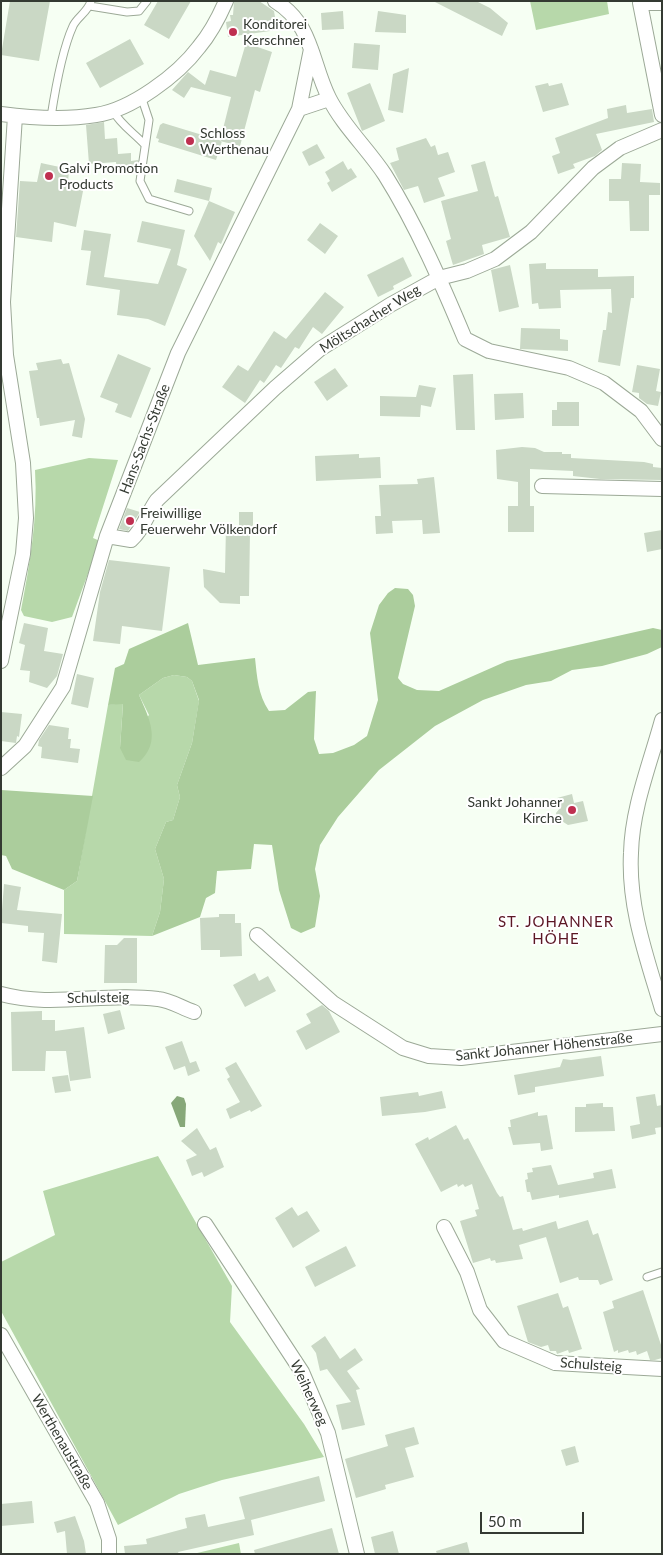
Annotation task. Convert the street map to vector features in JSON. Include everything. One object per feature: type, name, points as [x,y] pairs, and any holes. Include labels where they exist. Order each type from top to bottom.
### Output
[{"type":"street","points":[[1,661],[22,554],[26,518],[23,463],[6,355],[3,302],[8,115],[51,117],[97,115],[113,111],[142,96],[169,77],[199,48],[226,1]]},
{"type":"street","points":[[275,1],[293,14],[311,48],[330,99],[385,176],[439,278],[465,339],[489,351],[569,368],[604,383],[641,411],[662,439]]},
{"type":"street","points":[[662,3],[640,3],[662,115]]},
{"type":"street","name":"Hans-Sachs-Straße","points":[[1,768],[25,746],[62,687],[108,536],[178,353],[299,109],[311,48]]},
{"type":"street","points":[[299,109],[330,99]]},
{"type":"street","name":"Möltschacher Weg","points":[[108,536],[131,540],[138,534],[147,513],[157,500],[294,371],[320,349],[390,305],[439,278],[467,271],[495,259],[531,232],[593,168],[620,148],[662,130]]},
{"type":"street","points":[[542,486],[662,489]]},
{"type":"street","points":[[662,720],[642,784],[630,852],[631,889],[638,930],[662,1009]]},
{"type":"street","name":"Sankt Johanner Höhenstraße","points":[[257,935],[334,1003],[403,1048],[429,1056],[461,1058],[662,1034]]},
{"type":"street","name":"Schulsteig","points":[[1,994],[24,999],[123,997],[160,999],[194,1012]]},
{"type":"street","name":"Weiherweg","points":[[205,1224],[302,1372],[328,1433],[357,1554]]},
{"type":"street","name":"Schulsteig","points":[[444,1226],[467,1272],[480,1310],[504,1341],[555,1363],[662,1369]]},
{"type":"street","name":"Werthenaustraße","points":[[1,1335],[97,1503],[109,1540],[109,1554]]},
{"type":"lane","points":[[51,117],[60,72],[73,25],[90,4],[127,12],[139,10],[147,1]]},
{"type":"lane","points":[[142,96],[149,120],[140,181],[149,199],[189,211]]},
{"type":"lane","points":[[113,111],[120,123],[133,132],[145,146]]},
{"type":"lane","points":[[647,1277],[662,1272]]},
{"type":"shaded area","points":[[530,1],[607,1],[609,14],[536,30]]},
{"type":"shaded area","points":[[89,458],[118,460],[93,538],[100,541],[72,617],[52,622],[24,616],[21,610],[34,523],[35,470]]},
{"type":"shaded area","points":[[395,588],[408,589],[413,595],[415,606],[398,678],[403,684],[417,690],[439,691],[507,661],[653,628],[662,630],[662,647],[647,654],[602,666],[572,670],[551,681],[526,685],[483,700],[435,726],[379,770],[338,817],[320,845],[315,869],[320,896],[315,927],[301,933],[291,928],[279,890],[272,845],[254,844],[251,869],[217,871],[215,893],[206,898],[200,917],[152,936],[160,912],[164,879],[155,849],[166,822],[173,820],[180,797],[177,785],[192,743],[199,700],[192,681],[187,677],[174,675],[163,678],[139,695],[149,721],[152,738],[146,754],[139,762],[126,760],[120,748],[123,704],[108,705],[115,668],[124,664],[129,649],[188,623],[198,665],[255,658],[260,692],[269,711],[285,710],[308,692],[316,691],[314,739],[319,754],[333,753],[354,745],[367,736],[378,700],[370,633],[379,605],[388,593]]},
{"type":"shaded area","points":[[174,675],[187,677],[192,681],[199,701],[192,743],[177,785],[180,797],[173,820],[166,822],[155,849],[164,879],[160,912],[152,936],[64,934],[64,890],[77,881],[108,705],[123,703],[120,748],[149,715],[139,695],[163,678]]},
{"type":"shaded area","points":[[1,790],[93,796],[77,881],[64,890],[12,869],[6,856],[1,855]]},
{"type":"shaded area","points":[[177,1096],[184,1098],[186,1104],[185,1127],[180,1127],[171,1103]]},
{"type":"shaded area","points":[[158,1156],[232,1286],[230,1322],[304,1424],[324,1457],[222,1480],[179,1494],[118,1525],[1,1311],[1,1262],[55,1235],[43,1191]]},
{"type":"shaded area","points":[[239,1543],[241,1554],[193,1554]]},
{"type":"building","points":[[10,1],[50,1],[39,61],[1,55]]},
{"type":"building","points":[[158,1],[191,1],[169,39],[144,25]]},
{"type":"building","points":[[259,1],[274,11],[277,30],[228,37],[226,22],[231,21],[230,15],[233,15],[234,2]]},
{"type":"building","points":[[433,1],[476,1],[490,8],[508,23],[502,36]]},
{"type":"building","points":[[343,11],[344,29],[322,30],[321,13]]},
{"type":"building","points":[[378,11],[406,15],[406,33],[375,32]]},
{"type":"building","points":[[130,39],[144,64],[100,88],[86,63]]},
{"type":"building","points":[[246,43],[272,52],[260,92],[255,90],[240,146],[220,141],[231,97],[191,87],[184,98],[172,90],[188,72],[205,85],[210,70],[236,77]]},
{"type":"building","points":[[354,43],[380,45],[378,70],[352,68]]},
{"type":"building","points":[[409,68],[403,113],[388,110],[393,74]]},
{"type":"building","points":[[370,83],[385,121],[362,131],[347,93]]},
{"type":"building","points":[[548,83],[549,86],[562,83],[569,105],[543,112],[535,86]]},
{"type":"building","points":[[626,105],[627,113],[652,109],[654,122],[596,134],[602,150],[595,156],[573,164],[575,168],[558,174],[552,156],[560,153],[555,138],[608,118],[607,109]]},
{"type":"building","points":[[104,122],[105,139],[117,138],[118,154],[131,153],[131,161],[138,160],[136,173],[117,175],[116,162],[89,164],[86,125]]},
{"type":"building","name":"Schloss Werthenau","points":[[163,123],[222,141],[216,160],[158,142],[159,139],[156,138],[160,125]]},
{"type":"building","points":[[426,138],[431,147],[435,145],[438,155],[448,152],[455,172],[438,178],[445,196],[424,203],[418,186],[404,190],[390,163],[399,160],[396,148]]},
{"type":"building","points":[[317,144],[325,158],[309,166],[302,152]]},
{"type":"building","points":[[343,161],[348,170],[351,168],[357,177],[332,192],[327,183],[330,181],[325,172]]},
{"type":"building","points":[[485,161],[495,197],[498,196],[510,237],[482,245],[484,254],[453,265],[446,241],[451,239],[441,201],[478,191],[471,165]]},
{"type":"building","points":[[41,163],[69,169],[68,183],[84,186],[76,227],[54,222],[52,242],[16,237],[20,181],[37,182]]},
{"type":"building","points":[[622,163],[641,164],[640,182],[660,183],[660,195],[649,195],[649,231],[630,231],[629,201],[609,201],[609,179],[621,179]]},
{"type":"building","points":[[177,179],[212,188],[209,201],[174,192]]},
{"type":"building","points":[[209,201],[235,212],[221,244],[218,242],[210,261],[194,236]]},
{"type":"building","points":[[142,221],[185,230],[177,265],[187,269],[165,326],[148,319],[117,315],[120,290],[86,285],[91,251],[81,250],[84,230],[111,234],[104,277],[158,284],[171,249],[137,242]]},
{"type":"building","points":[[320,223],[338,236],[325,254],[307,240]]},
{"type":"building","points":[[403,257],[412,276],[393,286],[394,289],[378,297],[367,275]]},
{"type":"building","points":[[546,263],[546,269],[598,269],[598,277],[634,276],[634,298],[631,298],[620,366],[598,362],[603,330],[606,330],[608,312],[612,313],[611,289],[560,290],[561,308],[539,309],[538,303],[532,304],[529,264]]},
{"type":"building","points":[[510,265],[519,307],[499,312],[491,270]]},
{"type":"building","points":[[325,292],[344,307],[322,334],[313,327],[299,349],[295,347],[281,368],[276,365],[264,383],[260,380],[245,403],[222,387],[238,365],[248,371],[274,331],[286,339]]},
{"type":"building","points":[[521,328],[560,329],[560,339],[568,340],[568,351],[520,349]]},
{"type":"building","points":[[118,354],[151,368],[131,418],[115,412],[118,404],[100,397]]},
{"type":"building","points":[[61,359],[63,364],[69,363],[85,419],[82,438],[72,436],[75,420],[40,426],[39,418],[37,418],[29,371],[38,370],[36,363]]},
{"type":"building","points":[[637,365],[660,369],[656,391],[661,392],[658,406],[647,404],[639,398],[639,393],[632,392]]},
{"type":"building","points":[[335,368],[348,386],[327,401],[314,382]]},
{"type":"building","points":[[473,374],[475,430],[456,430],[453,375]]},
{"type":"building","points":[[419,385],[436,388],[431,407],[421,405],[420,417],[380,416],[380,396],[416,397]]},
{"type":"building","points":[[523,393],[524,418],[495,420],[494,394]]},
{"type":"building","points":[[557,402],[579,402],[579,426],[552,426],[552,410],[557,410]]},
{"type":"building","points":[[522,447],[535,448],[544,452],[571,454],[571,458],[653,464],[653,467],[662,468],[662,480],[600,479],[573,476],[573,471],[530,469],[530,506],[534,506],[534,532],[508,532],[508,506],[518,506],[518,482],[497,479],[496,450]]},
{"type":"building","points":[[359,454],[359,458],[380,457],[381,478],[316,481],[315,456]]},
{"type":"building","points":[[434,477],[440,533],[423,534],[422,520],[392,521],[393,533],[376,534],[375,516],[381,516],[379,485],[418,484],[417,479]]},
{"type":"building","name":"Freiwillige Feuerwehr Völkendorf","points":[[127,508],[140,512],[128,531],[119,529]]},
{"type":"building","points":[[239,512],[253,512],[253,532],[250,532],[249,596],[240,596],[240,604],[220,603],[204,587],[203,569],[225,573],[226,526],[239,526]]},
{"type":"building","points":[[662,530],[662,549],[647,552],[644,533]]},
{"type":"building","points":[[109,560],[170,567],[162,631],[122,626],[120,644],[93,641],[100,592]]},
{"type":"building","points":[[24,623],[48,628],[44,651],[63,654],[57,676],[47,688],[29,682],[30,671],[20,670],[25,645],[19,643]]},
{"type":"building","points":[[77,674],[94,678],[88,708],[71,704]]},
{"type":"building","points":[[1,712],[22,714],[19,737],[17,736],[16,743],[1,741]]},
{"type":"building","points":[[49,725],[69,728],[68,739],[71,739],[70,748],[80,749],[78,763],[41,758],[42,747],[38,746],[39,740]]},
{"type":"building","name":"Sankt Johanner Kirche","points":[[572,794],[574,803],[583,801],[588,821],[568,825],[557,818],[556,813],[560,808],[557,798]]},
{"type":"building","points":[[4,884],[21,887],[17,910],[62,914],[57,963],[42,961],[44,933],[28,932],[28,926],[1,923]]},
{"type":"building","points":[[219,914],[235,914],[235,923],[241,923],[242,956],[220,957],[220,950],[201,950],[200,918],[219,917]]},
{"type":"building","points":[[124,938],[137,938],[137,983],[104,983],[105,945],[117,945]]},
{"type":"building","points":[[255,973],[259,981],[268,976],[276,991],[245,1007],[233,985]]},
{"type":"building","points":[[322,1005],[329,1011],[340,1032],[306,1050],[296,1031],[311,1023],[306,1014]]},
{"type":"building","points":[[120,1010],[125,1029],[108,1034],[103,1014]]},
{"type":"building","points":[[42,1011],[42,1020],[55,1020],[55,1031],[84,1027],[91,1078],[70,1081],[66,1051],[46,1051],[45,1071],[12,1071],[11,1012]]},
{"type":"building","points":[[182,1041],[190,1063],[196,1061],[200,1071],[188,1076],[185,1066],[174,1070],[165,1047]]},
{"type":"building","points":[[601,1056],[604,1076],[535,1087],[535,1092],[518,1095],[514,1075],[560,1067],[563,1059],[571,1060]]},
{"type":"building","points":[[236,1062],[262,1106],[230,1119],[226,1109],[240,1102],[227,1079],[230,1077],[225,1068]]},
{"type":"building","points":[[68,1075],[71,1091],[55,1093],[52,1077]]},
{"type":"building","points":[[442,1091],[446,1108],[382,1116],[380,1097],[418,1092],[419,1096]]},
{"type":"building","points":[[655,1094],[657,1106],[662,1105],[662,1127],[655,1128],[656,1134],[632,1139],[630,1126],[640,1124],[636,1097]]},
{"type":"building","points":[[603,1103],[603,1107],[613,1107],[615,1131],[575,1132],[575,1107],[586,1107],[586,1104]]},
{"type":"building","points":[[538,1112],[538,1116],[547,1115],[553,1149],[541,1151],[540,1143],[513,1145],[508,1127],[511,1127],[510,1120]]},
{"type":"building","points":[[456,1125],[464,1140],[468,1138],[497,1193],[500,1197],[503,1196],[513,1230],[522,1228],[523,1231],[556,1221],[558,1229],[588,1220],[593,1235],[598,1233],[613,1280],[600,1285],[598,1280],[579,1280],[578,1277],[560,1283],[546,1237],[519,1245],[523,1259],[496,1263],[495,1260],[491,1261],[490,1258],[473,1263],[460,1221],[477,1216],[475,1210],[479,1209],[472,1184],[465,1187],[463,1184],[458,1187],[457,1184],[441,1192],[415,1144],[428,1137],[429,1140]]},
{"type":"building","points":[[197,1128],[210,1150],[216,1147],[224,1167],[204,1177],[202,1172],[192,1176],[186,1160],[197,1155],[181,1141]]},
{"type":"building","points":[[551,1165],[558,1185],[594,1178],[593,1173],[612,1169],[616,1188],[559,1198],[559,1195],[532,1200],[530,1192],[527,1192],[525,1180],[528,1179],[527,1173],[533,1172],[532,1168]]},
{"type":"building","points":[[292,1207],[298,1216],[307,1211],[320,1231],[293,1248],[275,1218]]},
{"type":"building","points":[[346,1246],[356,1266],[315,1287],[305,1267]]},
{"type":"building","points":[[643,1290],[662,1348],[662,1358],[655,1360],[650,1360],[647,1351],[637,1355],[636,1351],[629,1353],[628,1350],[618,1353],[618,1350],[614,1352],[603,1312],[614,1308],[612,1301]]},
{"type":"building","points":[[558,1293],[563,1308],[568,1306],[582,1349],[569,1353],[568,1350],[557,1354],[556,1351],[550,1351],[548,1345],[541,1347],[528,1342],[517,1306]]},
{"type":"building","points":[[325,1336],[340,1359],[355,1348],[363,1360],[347,1371],[360,1389],[356,1390],[365,1425],[342,1430],[336,1405],[351,1402],[327,1369],[320,1371],[316,1353],[311,1346]]},
{"type":"building","points":[[414,1427],[419,1444],[405,1448],[414,1477],[385,1485],[386,1489],[356,1498],[345,1459],[388,1446],[385,1435]]},
{"type":"building","points":[[575,1446],[579,1462],[566,1466],[561,1450]]},
{"type":"building","points":[[319,1476],[325,1501],[251,1520],[254,1535],[178,1552],[179,1554],[125,1554],[124,1546],[147,1544],[146,1539],[187,1528],[185,1518],[205,1514],[208,1527],[245,1519],[239,1497]]},
{"type":"building","points":[[32,1501],[34,1523],[1,1526],[1,1504]]},
{"type":"building","points":[[75,1516],[84,1541],[86,1554],[67,1554],[65,1531],[57,1533],[54,1522]]},
{"type":"building","points":[[332,1528],[339,1554],[255,1554],[254,1550]]},
{"type":"building","points":[[393,1531],[399,1554],[375,1554],[371,1537]]},
{"type":"building","points":[[467,1542],[470,1554],[437,1554],[436,1551]]},
{"type":"place","name":"Konditorei Kerschner","points":[[233,32]]},
{"type":"place","name":"Schloss Werthenau","points":[[190,141]]},
{"type":"place","name":"Galvi Promotion Products","points":[[49,176]]},
{"type":"place","name":"Freiwillige Feuerwehr Völkendorf","points":[[130,521]]},
{"type":"place","name":"Sankt Johanner Kirche","points":[[572,810]]},
{"type":"district","name":"ST. JOHANNER HÖHE","points":[[556,930]]}]
